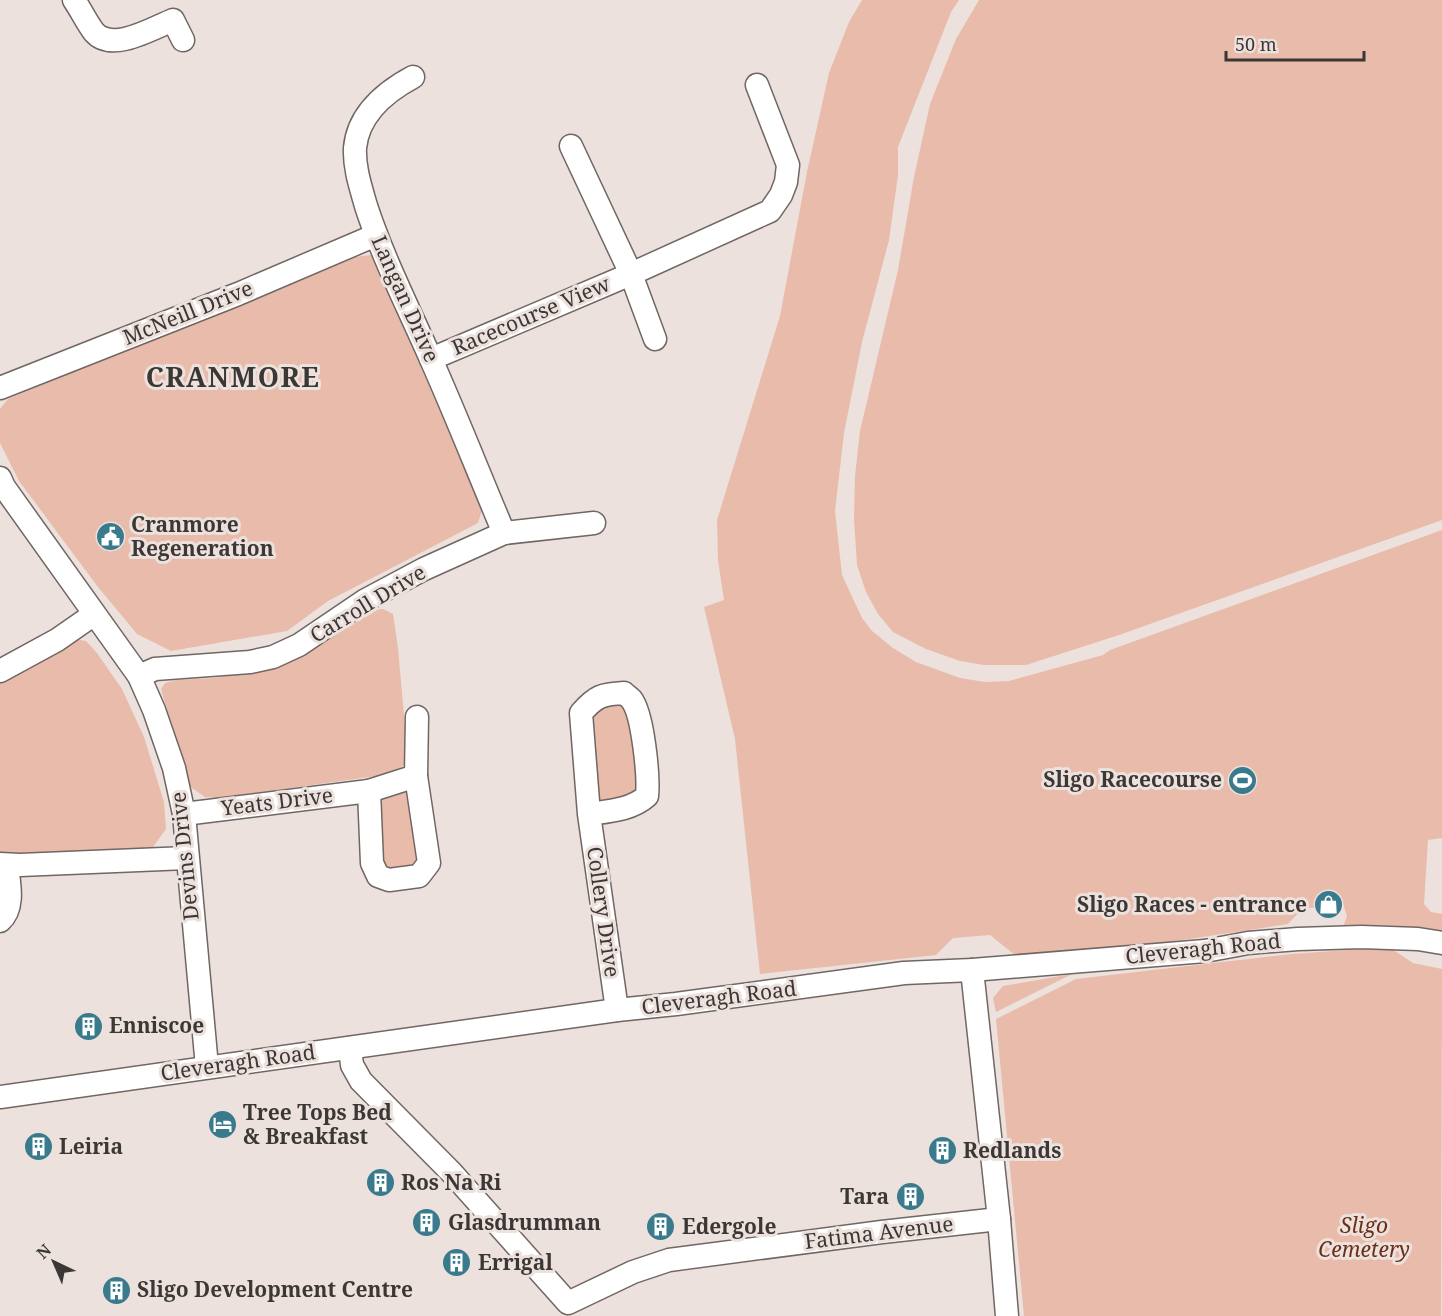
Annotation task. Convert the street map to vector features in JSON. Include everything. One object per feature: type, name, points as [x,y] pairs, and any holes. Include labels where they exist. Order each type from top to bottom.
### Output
[{"type":"street","points":[[74,0],[95,34],[104,39],[119,41],[173,20],[183,40]]},
{"type":"street","name":"Langan Drive","points":[[412,77],[397,86],[373,107],[361,124],[355,149],[359,182],[376,235],[504,533]]},
{"type":"street","name":"Racecourse View","points":[[431,359],[631,274],[770,211],[781,195],[786,182],[788,165],[757,85]]},
{"type":"street","name":"Racecourse View","points":[[571,146],[631,274],[655,339]]},
{"type":"street","name":"McNeill Drive","points":[[0,388],[238,294],[376,235]]},
{"type":"street","name":"Devins Drive","points":[[0,478],[3,487],[139,676],[154,710],[174,768],[184,814],[207,1067]]},
{"type":"street","name":"Carroll Drive","points":[[139,676],[155,669],[250,662],[273,657],[298,645],[364,601],[424,569],[504,533],[594,523]]},
{"type":"street","points":[[0,671],[57,640],[93,615]]},
{"type":"street","name":"Collery Drive","points":[[589,814],[616,811],[639,803],[647,796],[649,781],[640,722],[633,700],[624,693],[604,694],[592,700],[581,713],[589,814],[617,1010]]},
{"type":"street","points":[[369,791],[372,863],[378,876],[389,880],[419,876],[429,863],[416,776],[417,717]]},
{"type":"street","name":"Yeats Drive","points":[[184,814],[369,791],[416,776]]},
{"type":"street","points":[[0,921],[8,911],[10,891],[3,865],[187,858]]},
{"type":"street","name":"Cleveragh Road","points":[[0,1097],[617,1010],[904,973],[972,970],[1205,951],[1248,943],[1299,939],[1361,937],[1418,939],[1442,943]]},
{"type":"street","points":[[972,970],[999,1219],[1007,1316]]},
{"type":"street","name":"Fatima Avenue","points":[[350,1047],[352,1065],[361,1081],[452,1173],[568,1303],[633,1272],[669,1260],[999,1219]]},
{"type":"green space","points":[[862,0],[959,0],[951,12],[898,147],[898,175],[889,240],[862,342],[844,433],[835,511],[842,575],[862,618],[872,631],[893,648],[916,662],[960,678],[985,682],[1009,681],[1103,655],[1110,650],[1442,530],[1442,838],[1428,840],[1424,904],[1431,912],[1442,914],[1442,932],[1415,927],[1343,927],[1347,916],[1343,904],[1302,909],[1288,924],[1156,944],[1015,955],[990,935],[953,938],[936,955],[760,974],[735,739],[704,607],[724,600],[718,560],[717,520],[780,316],[807,172],[829,73],[849,22]]},
{"type":"green space","points":[[979,0],[1442,0],[1442,520],[1119,635],[1026,665],[984,665],[960,661],[926,649],[893,632],[878,614],[866,592],[857,565],[854,519],[855,476],[860,431],[898,270],[914,177],[930,104],[956,39]]},
{"type":"green space","points":[[371,255],[483,507],[478,523],[328,601],[287,631],[171,651],[137,634],[98,587],[19,481],[0,443],[0,409],[8,399],[346,258]]},
{"type":"green space","points":[[383,609],[393,614],[398,648],[407,750],[404,765],[391,774],[218,798],[205,797],[189,786],[161,689],[165,683],[260,671],[291,661],[369,610]]},
{"type":"green space","points":[[75,639],[86,641],[122,689],[144,737],[164,802],[166,829],[153,847],[143,851],[0,854],[0,679]]},
{"type":"green space","points":[[612,701],[625,706],[637,747],[637,796],[602,803],[597,799],[587,717]]},
{"type":"green space","points":[[404,792],[410,795],[420,862],[415,870],[384,869],[380,859],[379,795]]},
{"type":"green space","name":"Sligo Cemetery","points":[[1389,947],[1413,963],[1442,969],[1441,1316],[1024,1316],[996,1019],[1076,979],[1292,954]]},
{"type":"green space","points":[[1072,974],[996,1012],[993,998],[1003,986]]},
{"type":"place","name":"Cranmore Regeneration","points":[[110,537]]},
{"type":"place","name":"Sligo Racecourse","points":[[1243,780]]},
{"type":"place","name":"Sligo Races - entrance","points":[[1328,905]]},
{"type":"place","name":"Enniscoe","points":[[88,1026]]},
{"type":"place","name":"Tree Tops Bed & Breakfast","points":[[222,1125]]},
{"type":"place","name":"Leiria","points":[[38,1147]]},
{"type":"place","name":"Redlands","points":[[942,1151]]},
{"type":"place","name":"Ros Na Ri","points":[[380,1183]]},
{"type":"place","name":"Tara","points":[[910,1197]]},
{"type":"place","name":"Glasdrumman","points":[[427,1223]]},
{"type":"place","name":"Edergole","points":[[661,1227]]},
{"type":"place","name":"Errigal","points":[[457,1263]]},
{"type":"place","name":"Sligo Development Centre","points":[[116,1290]]},
{"type":"district","name":"CRANMORE","points":[[233,378]]}]
